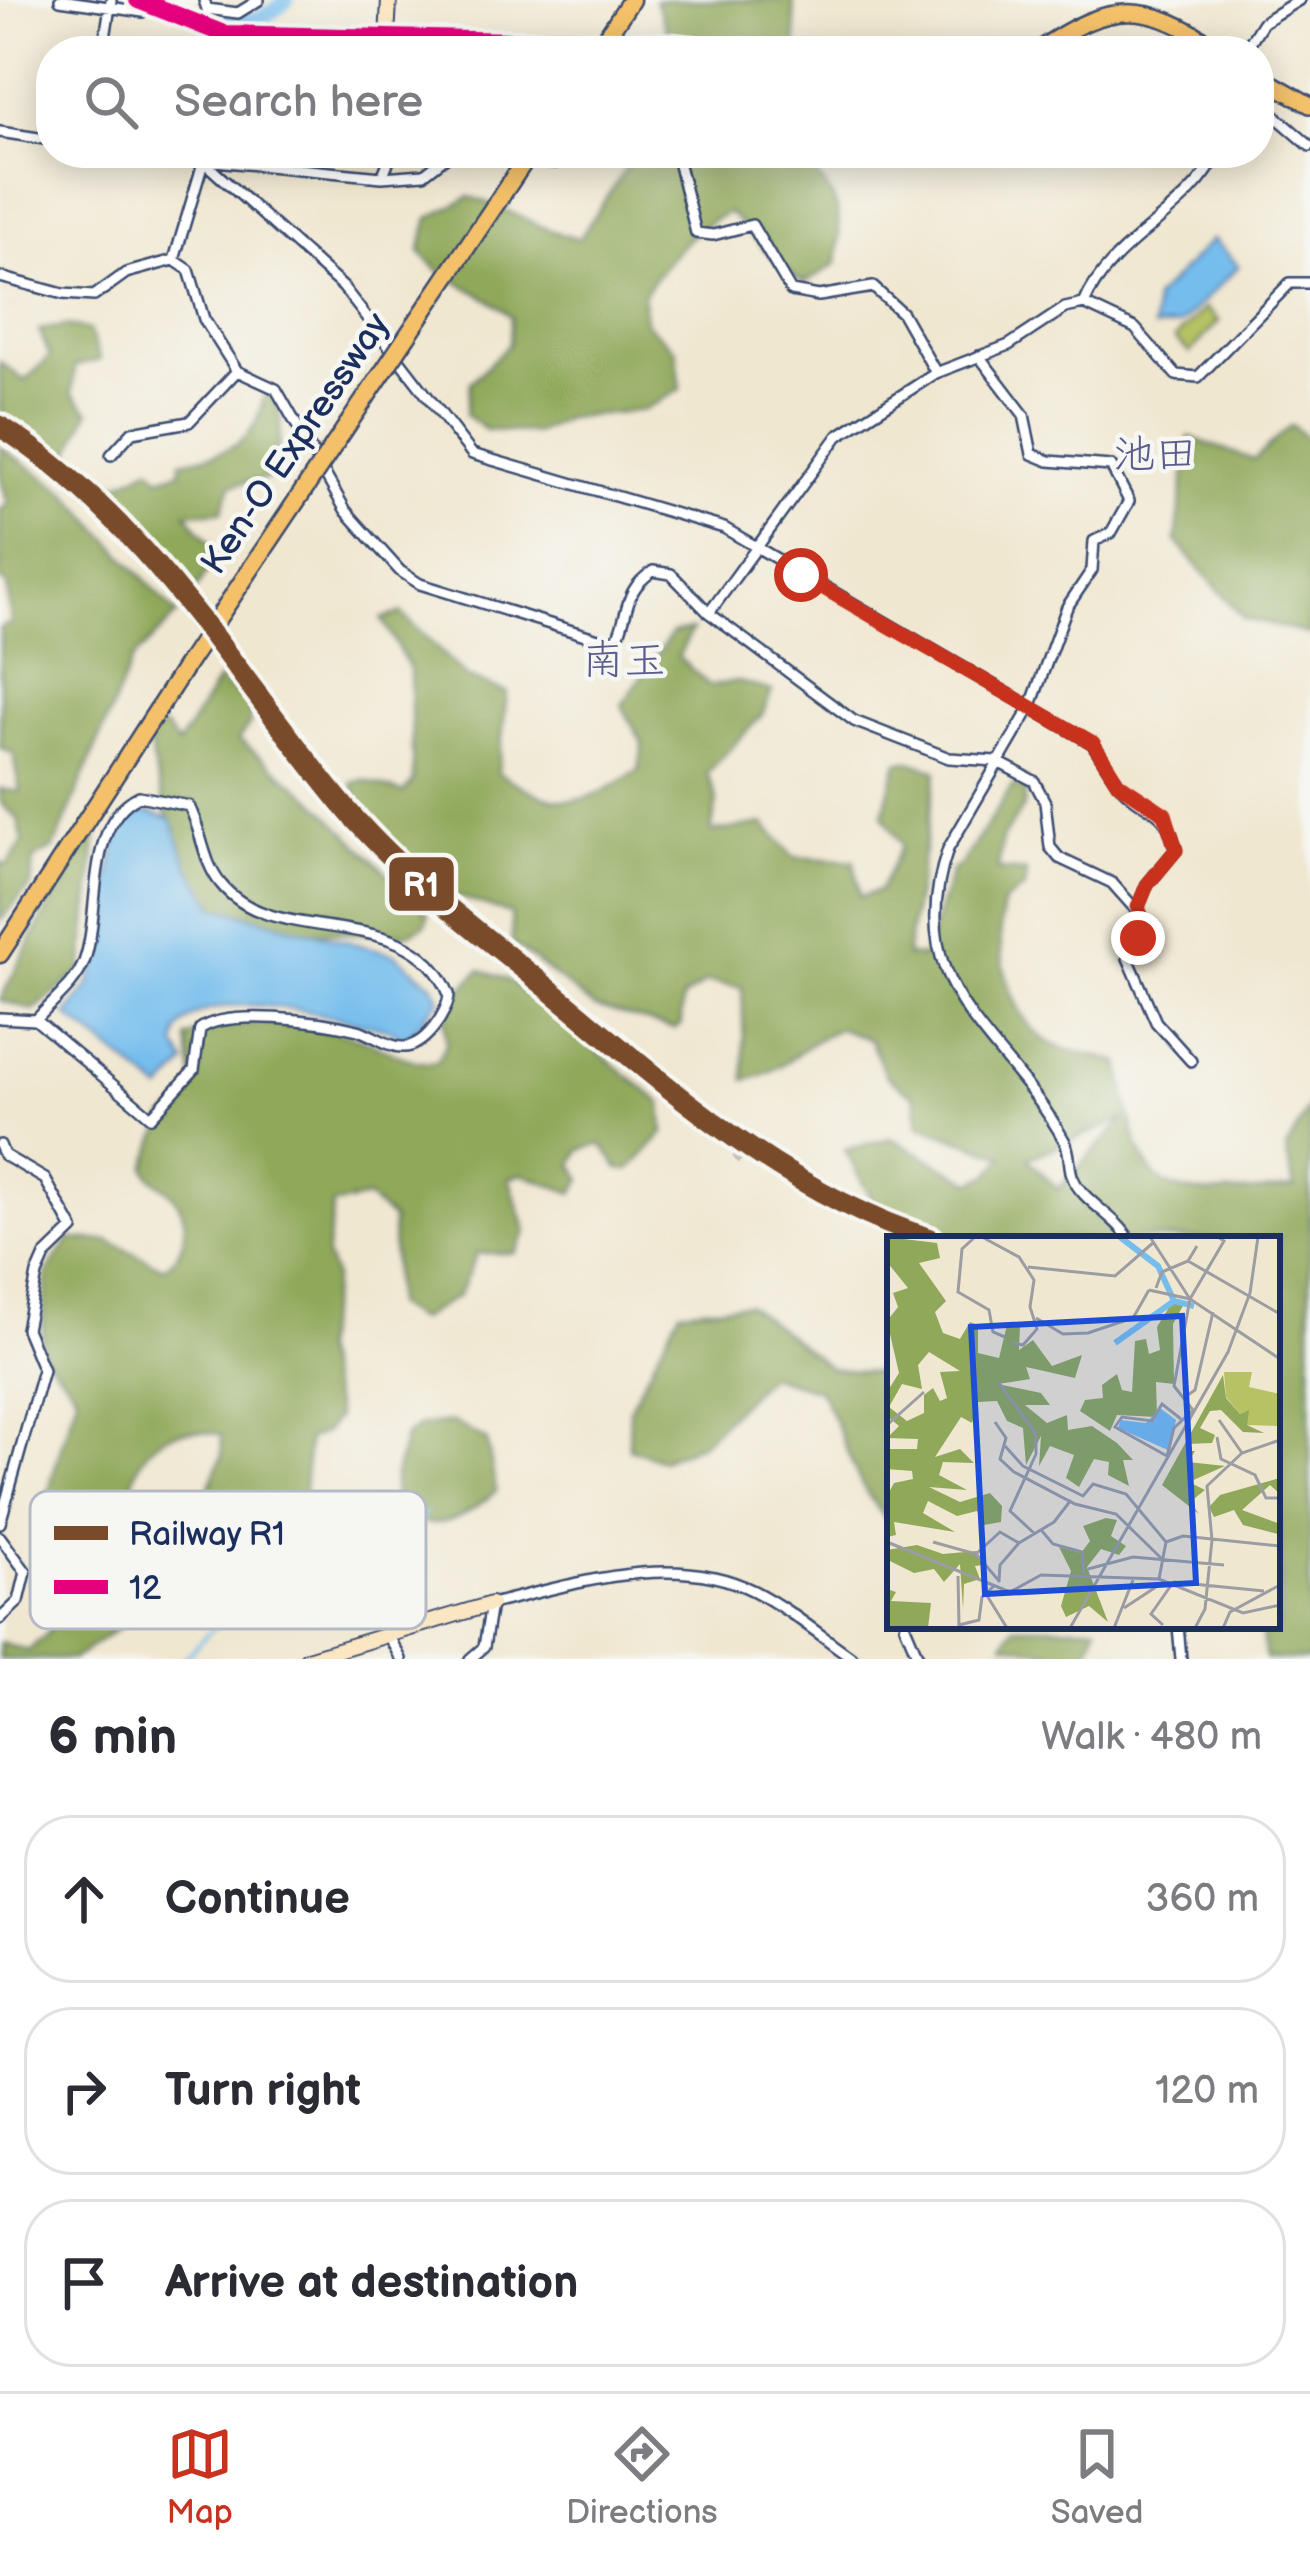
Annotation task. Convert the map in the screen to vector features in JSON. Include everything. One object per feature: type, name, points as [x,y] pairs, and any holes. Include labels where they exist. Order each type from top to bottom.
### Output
[{"type":"highway","points":[[607,36],[631,0]]},
{"type":"highway","name":"Ken-O Expressway","points":[[0,954],[189,661],[520,168]]},
{"type":"main road","points":[[144,2],[211,36]]},
{"type":"main road","points":[[1058,36],[1098,8],[1133,2],[1168,9],[1202,36]]},
{"type":"main road","points":[[247,36],[285,36]]},
{"type":"main road","points":[[1274,85],[1310,105]]},
{"type":"street","points":[[60,0],[110,3],[143,12],[144,2]]},
{"type":"street","points":[[204,0],[206,9],[245,10],[259,0]]},
{"type":"street","points":[[387,36],[389,0]]},
{"type":"street","points":[[1254,36],[1262,22],[1298,0]]},
{"type":"street","points":[[105,36],[110,3]]},
{"type":"street","points":[[1168,9],[1172,25],[1183,36]]},
{"type":"street","points":[[245,10],[251,35]]},
{"type":"street","points":[[1274,115],[1310,146]]},
{"type":"street","points":[[0,132],[36,138]]},
{"type":"street","points":[[174,260],[202,168]]},
{"type":"street","points":[[216,168],[343,287],[472,454],[581,490],[724,528],[1093,743],[1118,783],[1165,814],[1176,850],[1147,885],[1138,907]]},
{"type":"street","points":[[298,168],[382,177],[424,174],[432,168]]},
{"type":"street","points":[[382,177],[386,168]]},
{"type":"street","points":[[680,168],[696,233],[713,235],[752,225],[791,291],[803,296],[873,287],[902,313],[936,373]]},
{"type":"street","points":[[1084,304],[1148,226],[1197,185],[1208,168]]},
{"type":"street","points":[[0,277],[55,293],[94,296],[126,273],[174,260],[190,270],[204,319],[238,370],[276,389],[346,511],[400,571],[420,584],[608,642],[622,627],[627,595],[653,571],[670,574],[709,613],[854,721],[949,758],[996,761],[1042,790],[1045,831],[1059,858],[1112,883],[1138,907],[1145,926],[1128,958],[1156,1022],[1191,1061]]},
{"type":"street","points":[[709,613],[838,436],[936,373],[1009,345],[1065,308],[1084,304],[1135,328],[1177,375],[1198,377],[1290,283],[1310,283]]},
{"type":"street","points":[[980,356],[1024,415],[1032,454],[1049,461],[1111,466],[1129,501],[1111,532],[1094,541],[1092,571],[1067,608],[1030,708],[962,817],[940,872],[942,972],[964,1010],[1057,1129],[1068,1148],[1073,1181],[1126,1236]]},
{"type":"street","points":[[111,455],[132,433],[189,422],[238,370]]},
{"type":"street","points":[[0,1018],[36,1021],[151,1117],[194,1070],[200,1029],[219,1017],[335,1026],[402,1048],[416,1043],[443,1015],[449,994],[434,966],[392,940],[278,915],[228,891],[211,869],[189,806],[139,796],[120,811],[105,836],[97,909],[82,968],[36,1021]]},
{"type":"street","points":[[0,1523],[43,1370],[26,1329],[37,1274],[45,1256],[73,1229],[45,1178],[2,1153]]},
{"type":"street","points":[[0,1537],[26,1572],[19,1601],[0,1619]]},
{"type":"street","points":[[426,1622],[633,1574],[700,1575],[758,1592],[854,1659]]},
{"type":"street","points":[[470,1659],[484,1647],[490,1604]]},
{"type":"street","points":[[307,1659],[401,1629]]},
{"type":"street","points":[[906,1629],[919,1659]]},
{"type":"street","points":[[1178,1629],[1181,1659]]},
{"type":"street","points":[[387,1633],[401,1659]]},
{"type":"green space","points":[[655,0],[793,0],[796,36],[669,36]]},
{"type":"green space","points":[[626,168],[808,168],[829,191],[838,213],[837,263],[805,283],[783,268],[728,212],[680,248],[643,295],[646,323],[676,350],[681,389],[644,410],[566,418],[536,433],[486,430],[466,415],[470,383],[509,344],[511,317],[442,272],[420,251],[429,218],[469,197],[579,239]]},
{"type":"green space","points":[[1205,308],[1219,321],[1190,353],[1175,339]]},
{"type":"green space","points":[[67,326],[89,330],[100,360],[75,366],[72,394],[89,411],[69,457],[108,483],[125,481],[150,467],[160,478],[181,471],[181,461],[238,444],[254,425],[266,391],[274,400],[280,432],[271,478],[231,485],[222,511],[186,513],[218,553],[195,592],[88,482],[0,419],[0,362],[25,381],[50,356],[39,330]]},
{"type":"green space","points":[[1291,425],[1310,441],[1310,634],[1244,619],[1176,541],[1189,437],[1254,460]]},
{"type":"green space","points":[[0,447],[66,492],[177,615],[132,660],[54,848],[34,859],[31,885],[0,921],[0,862],[7,865],[23,842],[18,819],[0,803],[0,789],[20,792],[14,754],[0,748],[0,628],[11,623],[7,584],[0,581],[0,510],[8,504],[0,478]]},
{"type":"green space","points":[[401,613],[466,677],[507,693],[498,773],[554,799],[584,799],[639,770],[643,745],[622,705],[672,633],[692,630],[678,657],[710,686],[737,681],[772,691],[762,715],[707,773],[717,800],[711,832],[764,824],[794,857],[854,861],[860,897],[880,890],[902,845],[883,815],[898,762],[910,761],[937,771],[906,956],[923,957],[952,870],[961,865],[1013,785],[1025,790],[1024,806],[1002,839],[998,870],[1026,872],[1024,889],[1004,902],[1000,937],[1007,978],[1023,1015],[1047,1041],[1120,1062],[1137,1143],[1148,1167],[1164,1182],[1184,1191],[1294,1188],[1286,1150],[1310,1105],[1310,1659],[1266,1659],[1261,1629],[1280,1629],[1280,1236],[935,1236],[892,1218],[864,1186],[845,1150],[891,1138],[972,1182],[990,1174],[1004,1156],[919,1125],[915,1096],[886,1076],[870,1040],[840,1028],[772,1070],[745,1080],[742,987],[706,982],[682,999],[681,1024],[675,1029],[594,1007],[512,943],[511,914],[444,892],[364,819],[352,783],[363,780],[403,793],[413,782],[410,670],[382,619]],"holes":[[[1126,1118],[1058,1189],[1029,1158]]]},
{"type":"green space","points":[[218,680],[250,704],[250,724],[238,739],[311,797],[428,914],[426,924],[408,934],[284,929],[237,918],[216,907],[198,889],[173,835],[150,738],[151,728],[165,727],[178,745]]},
{"type":"green space","points":[[99,811],[82,971],[34,1010],[0,1000]]},
{"type":"green space","points":[[480,970],[508,980],[662,1103],[664,1133],[630,1170],[619,1169],[602,1144],[580,1150],[573,1164],[582,1180],[573,1193],[522,1174],[509,1178],[527,1232],[515,1253],[477,1253],[458,1296],[418,1320],[394,1306],[392,1219],[367,1198],[333,1205],[326,1256],[334,1276],[320,1350],[337,1417],[325,1432],[308,1439],[304,1491],[208,1491],[222,1456],[221,1435],[201,1431],[168,1436],[155,1444],[137,1468],[131,1491],[49,1491],[77,1396],[42,1350],[48,1272],[70,1239],[109,1241],[164,1268],[178,1253],[183,1215],[173,1196],[146,1167],[165,1118],[187,1098],[194,1081],[187,1038],[226,1026],[293,1025],[356,1037],[417,1061],[437,1062],[446,1044],[444,1007]]},
{"type":"green space","points":[[747,1304],[830,1368],[887,1375],[887,1519],[866,1492],[819,1390],[768,1375],[702,1443],[662,1460],[629,1448],[630,1407],[680,1310]]},
{"type":"green space","points":[[453,1422],[487,1441],[496,1491],[462,1516],[426,1523],[426,1491],[395,1491],[405,1436],[419,1426]]},
{"type":"green space","points":[[117,1629],[73,1659],[0,1659],[0,1643],[28,1651],[49,1632]]},
{"type":"green space","points":[[1013,1629],[1096,1629],[1086,1659],[1004,1643]]},
{"type":"water","points":[[1213,239],[1239,266],[1179,325],[1154,328],[1154,299]]},
{"type":"water","points":[[148,812],[171,819],[188,865],[215,907],[395,954],[434,986],[440,999],[411,1033],[400,1037],[392,1030],[310,1012],[246,1005],[217,1008],[194,1016],[178,1032],[176,1046],[186,1064],[162,1091],[67,1015],[91,983],[119,825],[133,814]]},
{"type":"waterway","points":[[195,17],[244,22],[266,15],[287,0]]},
{"type":"waterway","points":[[183,1659],[212,1629]]},
{"type":"tunnel","points":[[735,1160],[757,1143]]},
{"type":"rail line","name":"R1","points":[[0,426],[53,464],[144,552],[341,803],[438,899],[726,1131],[823,1193],[923,1236]]},
{"type":"transit line","name":"12","points":[[138,0],[224,34],[305,36]]},
{"type":"district","name":"池田","points":[[1155,455]]},
{"type":"district","name":"南玉","points":[[624,661]]},
{"type":"route","points":[[801,575],[1093,743],[1118,783],[1165,814],[1176,850],[1170,863],[1147,885],[1138,907],[1145,920],[1138,938]]}]
